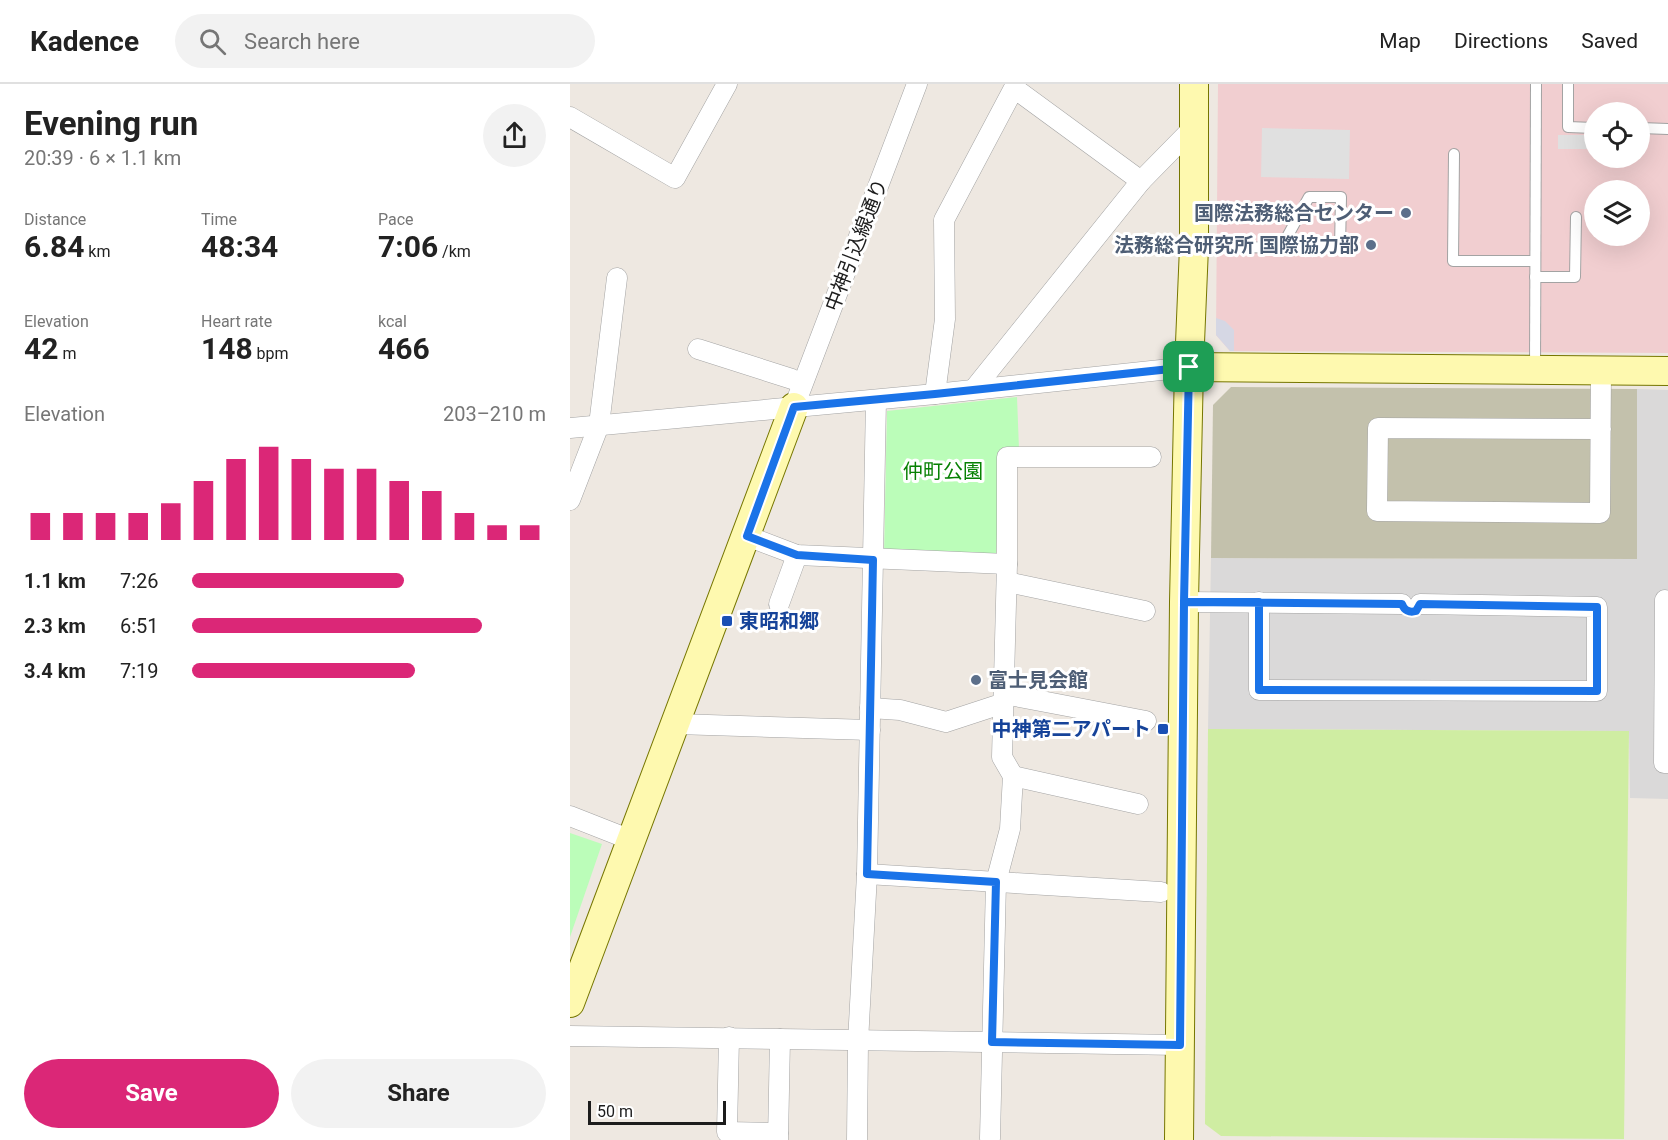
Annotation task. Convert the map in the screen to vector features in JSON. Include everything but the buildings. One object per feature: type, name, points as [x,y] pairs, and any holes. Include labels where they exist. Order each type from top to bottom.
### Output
[{"type":"street","name":"中神引込線通り","points":[[789,398],[917,84]]},
{"type":"street","points":[[1179,1140],[1184,602],[1194,247],[1194,84]]},
{"type":"street","points":[[570,117],[675,178],[720,87]]},
{"type":"street","points":[[935,394],[945,319],[944,220],[1014,88],[1141,181]]},
{"type":"street","points":[[570,1003],[747,536],[789,398],[888,126]]},
{"type":"street","points":[[974,389],[1141,181],[1194,127]]},
{"type":"street","points":[[570,500],[599,425],[617,278]]},
{"type":"street","points":[[698,349],[789,398]]},
{"type":"street","points":[[570,428],[789,398],[876,400],[1189,367],[1668,371]]},
{"type":"street","points":[[1601,370],[1601,429],[1600,513],[1377,511],[1378,428],[1601,429]]},
{"type":"street","points":[[857,1140],[858,1042],[867,874],[876,400]]},
{"type":"street","points":[[990,1138],[996,882],[1010,829],[1013,776],[1002,757],[1007,573],[1007,457],[1151,457]]},
{"type":"street","points":[[747,536],[797,555],[1007,573],[1145,611]]},
{"type":"street","points":[[779,604],[797,555]]},
{"type":"street","points":[[1668,600],[1665,600],[1664,763],[1668,763]]},
{"type":"street","points":[[1184,602],[1259,602],[1597,607],[1597,691],[1259,690],[1259,602]]},
{"type":"street","points":[[870,708],[900,710],[946,722],[1004,698],[1146,721]]},
{"type":"street","points":[[676,724],[870,730]]},
{"type":"street","points":[[1013,776],[1138,804]]},
{"type":"street","points":[[570,816],[631,840]]},
{"type":"street","points":[[867,874],[1161,892]]},
{"type":"street","points":[[570,1036],[1180,1045]]},
{"type":"street","points":[[729,1037],[727,1132],[778,1136],[780,1039]]},
{"type":"lane","points":[[1535,370],[1536,84]]},
{"type":"lane","points":[[1568,84],[1568,127],[1584,128]]},
{"type":"lane","points":[[1650,128],[1668,129]]},
{"type":"lane","points":[[1454,154],[1453,261],[1535,261]]},
{"type":"lane","points":[[1194,247],[1281,248],[1340,248],[1341,197],[1309,196],[1281,248]]},
{"type":"lane","points":[[1535,277],[1575,277],[1576,217]]},
{"type":"shaded area","name":"国際法務総合センター","points":[[1218,84],[1668,84],[1668,353],[1230,351],[1216,335]]},
{"type":"shaded area","points":[[1262,128],[1350,130],[1349,179],[1261,177]]},
{"type":"shaded area","points":[[1558,135],[1584,135],[1584,149],[1558,149]]},
{"type":"shaded area","points":[[1216,318],[1225,321],[1234,330],[1234,351],[1230,351],[1216,335]]},
{"type":"shaded area","points":[[1231,387],[1637,389],[1637,559],[1211,558],[1213,405]]},
{"type":"shaded area","points":[[1637,389],[1668,390],[1668,799],[1630,798],[1629,731],[1208,729],[1211,558],[1637,559]]},
{"type":"green space","name":"仲町公園","points":[[1017,397],[1019,449],[1000,460],[996,559],[884,556],[887,411]]},
{"type":"green space","points":[[1208,729],[1629,731],[1624,1139],[1221,1136],[1205,1124]]},
{"type":"green space","points":[[570,833],[602,844],[570,937]]},
{"type":"place","name":"国際法務総合センター","points":[[1406,213]]},
{"type":"place","name":"法務総合研究所 国際協力部","points":[[1371,245]]},
{"type":"place","name":"東昭和郷","points":[[727,621]]},
{"type":"place","name":"富士見会館","points":[[976,680]]},
{"type":"place","name":"中神第二アパート","points":[[1163,729]]},
{"type":"route","points":[[1189,367],[794,407],[747,536],[797,555],[873,560],[867,874],[996,882],[992,1042],[1180,1045],[1184,602],[1259,602],[1259,690],[1597,691],[1597,607],[1420,604],[1416,611],[1410,612],[1402,604],[1184,602],[1189,367]]}]
